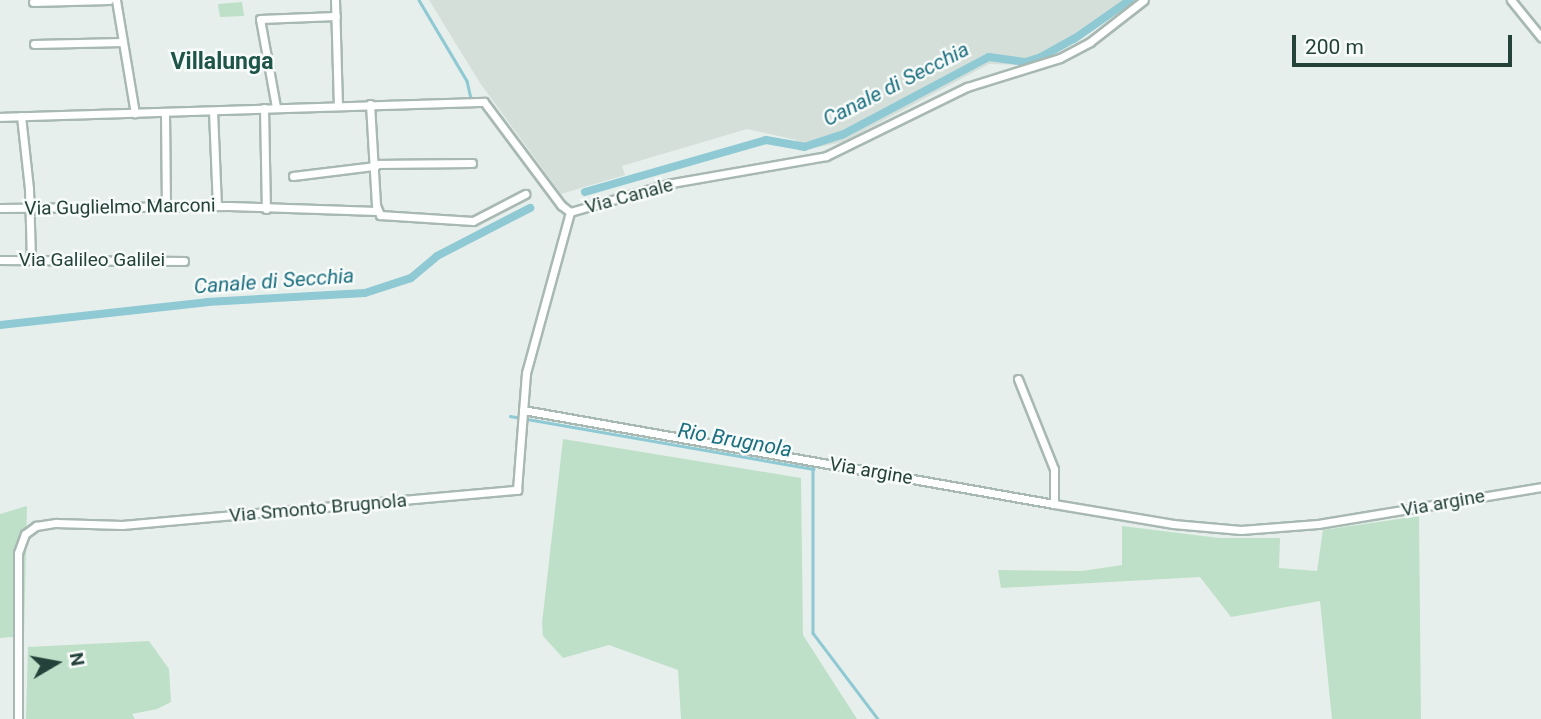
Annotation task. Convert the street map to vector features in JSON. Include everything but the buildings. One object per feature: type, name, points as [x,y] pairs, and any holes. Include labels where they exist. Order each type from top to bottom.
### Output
[{"type":"street","points":[[33,2],[109,0]]},
{"type":"street","points":[[116,0],[135,113]]},
{"type":"street","points":[[335,0],[338,105]]},
{"type":"street","name":"Via Canale","points":[[0,117],[484,102],[561,205],[570,212],[672,183],[825,156],[967,87],[1060,58],[1090,42],[1144,0]]},
{"type":"street","points":[[1511,0],[1541,37]]},
{"type":"street","points":[[276,107],[260,19],[336,16]]},
{"type":"street","points":[[34,44],[123,42]]},
{"type":"street","points":[[370,104],[377,211]]},
{"type":"street","points":[[264,108],[266,209]]},
{"type":"street","points":[[213,111],[217,206]]},
{"type":"street","points":[[165,112],[166,207]]},
{"type":"street","points":[[21,116],[30,208],[31,260]]},
{"type":"street","points":[[293,176],[375,165],[472,163]]},
{"type":"street","name":"Via Guglielmo Marconi","points":[[0,208],[217,206],[377,211],[385,217],[473,221],[525,194]]},
{"type":"street","name":"Via Smonto Brugnola","points":[[18,719],[18,553],[25,534],[36,526],[56,523],[122,525],[517,489],[528,359],[570,212]]},
{"type":"street","name":"Via Galileo Galilei","points":[[0,260],[184,261]]},
{"type":"street","points":[[1018,379],[1054,470],[1054,504]]},
{"type":"street","name":"Via argine","points":[[523,415],[1173,524],[1241,530],[1318,524],[1541,486]]},
{"type":"shaded area","points":[[429,0],[1137,0],[1046,57],[1026,65],[989,64],[843,142],[799,151],[796,140],[747,129],[622,166],[625,175],[561,194],[480,83]]},
{"type":"green space","points":[[242,2],[244,16],[220,17],[218,4]]},
{"type":"green space","points":[[563,439],[801,478],[803,635],[857,719],[681,719],[678,670],[609,645],[563,658],[543,636],[542,623]]},
{"type":"green space","points":[[27,506],[24,636],[0,638],[0,514]]},
{"type":"green space","points":[[1419,516],[1421,719],[1332,719],[1320,601],[1231,617],[1200,577],[1001,588],[998,570],[1082,571],[1122,565],[1122,526],[1219,538],[1280,538],[1279,568],[1317,571],[1323,530]]},
{"type":"green space","points":[[149,641],[169,669],[171,702],[157,709],[132,714],[135,719],[26,719],[28,647]]},
{"type":"waterway","name":"Rio Brugnola","points":[[419,0],[467,81],[471,98]]},
{"type":"waterway","name":"Canale di Secchia","points":[[585,192],[766,140],[804,147],[842,135],[989,57],[1026,62],[1041,57],[1074,39],[1130,0]]},
{"type":"waterway","name":"Canale di Secchia","points":[[0,325],[207,302],[365,293],[411,278],[437,256],[530,208]]},
{"type":"waterway","name":"Rio Brugnola","points":[[510,416],[813,469],[813,633],[878,719]]},
{"type":"district","name":"Villalunga","points":[[222,62]]}]
